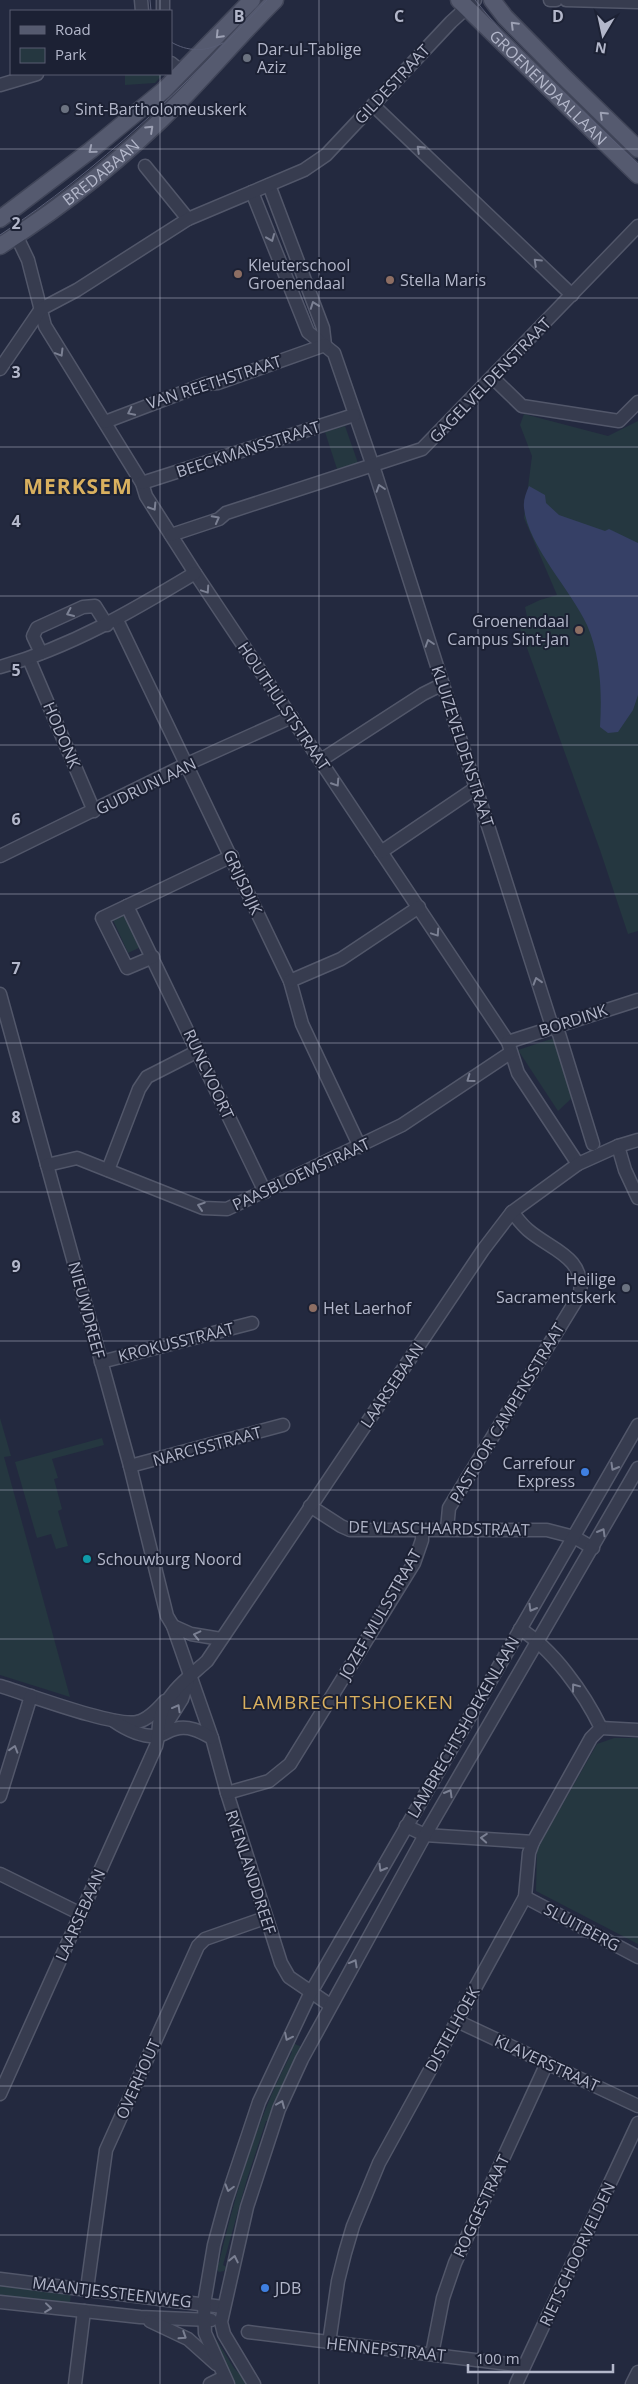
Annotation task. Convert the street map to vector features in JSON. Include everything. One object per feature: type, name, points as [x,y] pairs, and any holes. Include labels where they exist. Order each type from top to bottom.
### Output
[{"type":"main road","name":"BREDABAAN","points":[[177,68],[252,0]]},
{"type":"main road","name":"BREDABAAN","points":[[0,246],[71,196],[135,144],[182,99],[275,0]]},
{"type":"main road","name":"GROENENDAALLAAN","points":[[492,0],[505,17],[563,76],[638,148]]},
{"type":"main road","name":"GROENENDAALLAAN","points":[[467,3],[638,175]]},
{"type":"main road","name":"BREDABAAN","points":[[0,219],[91,150],[170,75]]},
{"type":"street","points":[[550,0],[556,0]]},
{"type":"street","points":[[566,0],[638,2]]},
{"type":"street","name":"GILDESTRAAT","points":[[41,309],[77,290],[188,218],[269,185],[318,161],[373,105],[467,3]]},
{"type":"street","points":[[0,85],[34,75]]},
{"type":"street","points":[[373,105],[572,295]]},
{"type":"street","points":[[145,166],[188,218]]},
{"type":"street","points":[[269,185],[323,328],[325,345]]},
{"type":"street","points":[[252,192],[308,332],[325,345]]},
{"type":"street","name":"GAGELVELDENSTRAAT","points":[[170,535],[219,519],[226,513],[422,449],[638,226]]},
{"type":"street","name":"HOUTHULSTSTRAAT","points":[[16,235],[28,260],[45,326],[60,354],[105,422],[142,483],[146,496],[170,535],[419,907],[509,1047],[518,1073],[578,1164]]},
{"type":"street","points":[[0,369],[41,309]]},
{"type":"street","name":"KLUIZEVELDENSTRAAT","points":[[325,345],[334,353],[373,466],[550,1020],[554,1026]]},
{"type":"street","name":"VAN REETHSTRAAT","points":[[105,422],[205,384],[218,383],[325,345]]},
{"type":"street","points":[[492,378],[522,406],[619,421],[638,402]]},
{"type":"street","name":"BEECKMANSSTRAAT","points":[[142,483],[354,415]]},
{"type":"street","points":[[0,667],[29,659],[112,622],[195,573]]},
{"type":"street","name":"GRIJSDIJK","points":[[41,653],[33,636],[36,628],[83,607],[94,606],[112,622],[187,764],[232,856],[290,981],[302,1024],[360,1147]]},
{"type":"street","name":"HODONK","points":[[29,659],[94,811]]},
{"type":"street","points":[[321,760],[423,694],[443,684]]},
{"type":"street","name":"GUDRUNLAAN","points":[[0,856],[187,764],[292,717]]},
{"type":"street","points":[[382,852],[476,787]]},
{"type":"street","points":[[153,957],[127,968],[102,918],[232,856]]},
{"type":"street","name":"RUNCVOORT","points":[[127,906],[265,1192]]},
{"type":"street","points":[[290,981],[341,959],[419,907]]},
{"type":"street","name":"NIEUWDREEF","points":[[0,994],[130,1466],[168,1616],[174,1626],[189,1677]]},
{"type":"street","name":"BORDINK","points":[[509,1047],[554,1026],[638,1000]]},
{"type":"street","points":[[554,1026],[559,1034],[593,1144]]},
{"type":"street","name":"PAASBLOEMSTRAAT","points":[[47,1165],[77,1158],[203,1208],[214,1210],[228,1209],[360,1147],[418,1116],[509,1047]]},
{"type":"street","points":[[108,1170],[139,1089],[146,1079],[198,1051]]},
{"type":"street","name":"LAARSEBAAN","points":[[159,1736],[160,1719],[168,1698],[207,1661],[483,1250],[512,1212],[578,1164],[618,1146],[638,1140]]},
{"type":"street","points":[[618,1146],[625,1170],[638,1198]]},
{"type":"street","name":"PASTOOR CAMPENSSTRAAT","points":[[447,1529],[449,1508],[580,1294],[581,1285],[578,1269],[570,1260],[528,1230],[512,1212]]},
{"type":"street","name":"KROKUSSTRAAT","points":[[101,1362],[252,1323]]},
{"type":"street","name":"NARCISSTRAAT","points":[[130,1466],[283,1425]]},
{"type":"street","name":"LAMBRECHTSHOEKENLAAN","points":[[223,2376],[205,2333],[203,2319],[204,2304],[214,2245],[258,2102],[310,1994],[638,1425]]},
{"type":"street","name":"LAMBRECHTSHOEKENLAAN","points":[[221,2322],[247,2207],[279,2108],[330,2005],[425,1835],[638,1468]]},
{"type":"street","name":"DE VLASCHAARDSTRAAT","points":[[310,1506],[350,1530],[547,1530],[574,1537]]},
{"type":"street","name":"JOZEF MULSSTRAAT","points":[[227,1793],[269,1781],[290,1764],[414,1563],[422,1540],[422,1530]]},
{"type":"street","points":[[574,1537],[593,1548]]},
{"type":"street","points":[[174,1626],[191,1634],[221,1639]]},
{"type":"street","name":"LAMBRECHTSHOEKENLAAN","points":[[520,1629],[537,1640]]},
{"type":"street","points":[[537,1640],[545,1647],[593,1712],[601,1728],[638,1730]]},
{"type":"street","name":"LAARSEBAAN","points":[[0,2094],[159,1736],[182,1699],[189,1677]]},
{"type":"street","name":"RYENLANDDREEF","points":[[189,1677],[212,1738],[265,1918],[281,1962],[289,1977],[310,1994]]},
{"type":"street","points":[[0,1686],[114,1721],[137,1722],[150,1726],[159,1736]]},
{"type":"street","points":[[0,1796],[31,1696]]},
{"type":"street","points":[[137,1722],[155,1712],[168,1698]]},
{"type":"street","points":[[114,1721],[126,1730],[143,1735],[159,1736],[177,1728],[197,1729],[212,1738]]},
{"type":"street","name":"DISTELHOEK","points":[[329,2343],[338,2281],[353,2226],[363,2201],[397,2129],[525,1897],[529,1853],[533,1842],[591,1738],[601,1728]]},
{"type":"street","name":"LAMBRECHTSHOEKENLAAN","points":[[406,1826],[425,1835]]},
{"type":"street","points":[[425,1835],[533,1842]]},
{"type":"street","points":[[0,1874],[80,1914]]},
{"type":"street","name":"SLUITBERG","points":[[525,1897],[638,1957]]},
{"type":"street","name":"OVERHOUT","points":[[87,2289],[106,2150],[198,1946],[205,1939],[265,1918]]},
{"type":"street","points":[[310,1994],[330,2005]]},
{"type":"street","name":"KLAVERSTRAAT","points":[[456,2021],[638,2106]]},
{"type":"street","name":"ROGGESTRAAT","points":[[432,2354],[443,2298],[454,2263],[547,2063]]},
{"type":"street","name":"RIETSCHOORVELDEN","points":[[516,2384],[638,2123]]},
{"type":"street","name":"MAANTJESSTEENWEG","points":[[0,2279],[223,2307]]},
{"type":"street","name":"MAANTJESSTEENWEG","points":[[0,2302],[140,2318],[203,2319],[221,2322]]},
{"type":"street","points":[[76,2384],[84,2312]]},
{"type":"street","points":[[140,2318],[174,2331],[188,2339],[223,2376],[210,2384]]},
{"type":"street","points":[[221,2322],[224,2334],[254,2384]]},
{"type":"street","name":"HENNEPSTRAAT","points":[[248,2332],[524,2366]]},
{"type":"street","points":[[632,2384],[638,2372]]},
{"type":"green space","points":[[125,75],[162,75],[155,83],[125,85]]},
{"type":"green space","name":"Groenendaal Campus Sint-Jan","points":[[524,414],[608,436],[638,421],[638,931],[628,934],[600,850],[519,626],[528,622],[525,607],[557,595],[524,518],[532,456],[520,425]]},
{"type":"green space","points":[[345,426],[358,463],[337,469],[325,432]]},
{"type":"green space","points":[[126,913],[141,947],[128,953],[113,920]]},
{"type":"green space","points":[[554,1038],[574,1096],[558,1111],[518,1050]]},
{"type":"green space","points":[[0,1418],[11,1456],[4,1457],[70,1697],[0,1675]]},
{"type":"green space","points":[[102,1438],[104,1445],[52,1459],[58,1478],[54,1479],[62,1509],[58,1511],[68,1546],[56,1549],[51,1534],[37,1538],[15,1462]]},
{"type":"green space","points":[[614,1738],[638,1738],[638,1944],[536,1891],[537,1849],[597,1744]]},
{"type":"green space","points":[[290,2042],[302,2047],[270,2122],[266,2121],[247,2179],[223,2265],[227,2267],[224,2271],[219,2272],[215,2268],[215,2263],[219,2263],[240,2182],[268,2103],[292,2052],[288,2048]]},
{"type":"green space","points":[[0,2284],[71,2293],[70,2305],[0,2296]]},
{"type":"green space","points":[[210,2339],[216,2339],[234,2368],[249,2384],[235,2384]]},
{"type":"water","points":[[529,486],[545,495],[546,503],[559,515],[605,531],[609,529],[638,543],[638,695],[633,710],[618,732],[608,733],[600,727],[600,675],[592,637],[580,611],[541,552],[527,523],[524,499]]},
{"type":"tram line","points":[[150,0],[151,10]]},
{"type":"tram line","points":[[0,235],[37,210],[107,155],[172,95],[267,0]]},
{"type":"tram line","points":[[475,0],[511,43],[638,164]]},
{"type":"tram line","points":[[172,42],[184,48],[197,50],[223,43]]},
{"type":"place","name":"Dar-ul-Tablige Aziz","points":[[247,58]]},
{"type":"place","name":"Sint-Bartholomeuskerk","points":[[65,109]]},
{"type":"place","name":"Kleuterschool Groenendaal","points":[[238,274]]},
{"type":"place","name":"Stella Maris","points":[[390,280]]},
{"type":"place","name":"Groenendaal Campus Sint-Jan","points":[[579,630]]},
{"type":"place","name":"Heilige Sacramentskerk","points":[[626,1288]]},
{"type":"place","name":"Het Laerhof","points":[[313,1308]]},
{"type":"place","name":"Carrefour Express","points":[[585,1472]]},
{"type":"place","name":"Schouwburg Noord","points":[[87,1559]]},
{"type":"place","name":"JDB","points":[[265,2288]]},
{"type":"district","name":"MERKSEM","points":[[78,487]]},
{"type":"district","name":"LAMBRECHTSHOEKEN","points":[[348,1702]]}]
